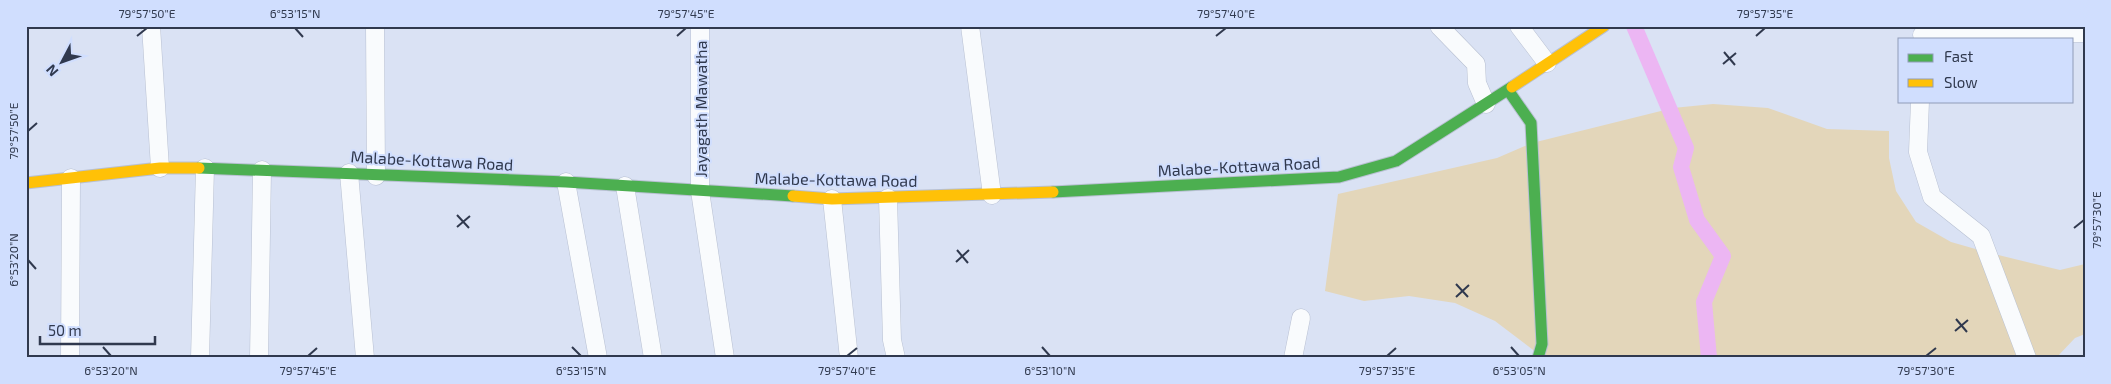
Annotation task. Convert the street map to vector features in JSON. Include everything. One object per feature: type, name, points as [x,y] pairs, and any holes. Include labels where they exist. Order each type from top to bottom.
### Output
[{"type":"main road","name":"Malabe-Kottawa Road","points":[[26,183],[160,168],[205,168],[349,172],[376,176],[566,182],[832,199],[992,195],[1339,178],[1396,161],[1604,26]]},
{"type":"main road","points":[[1508,90],[1531,123],[1542,344],[1538,358]]},
{"type":"street","points":[[151,26],[160,168]]},
{"type":"street","points":[[375,26],[376,176]]},
{"type":"street","name":"Jayagath Mawatha","points":[[700,26],[700,191],[725,358]]},
{"type":"street","points":[[970,26],[992,195]]},
{"type":"street","points":[[1439,26],[1476,64],[1477,83],[1486,104]]},
{"type":"street","points":[[1519,26],[1547,63]]},
{"type":"street","points":[[1922,33],[2085,33]]},
{"type":"street","points":[[1920,102],[1918,152],[1932,197],[1981,236],[2027,358]]},
{"type":"street","points":[[200,358],[205,168]]},
{"type":"street","points":[[259,358],[262,170]]},
{"type":"street","points":[[349,172],[365,358]]},
{"type":"street","points":[[70,358],[71,178]]},
{"type":"street","points":[[566,182],[598,358]]},
{"type":"street","points":[[625,186],[653,358]]},
{"type":"street","points":[[888,198],[892,340],[896,358]]},
{"type":"street","points":[[832,199],[849,358]]},
{"type":"street","points":[[1293,358],[1301,318]]},
{"type":"shaded area","points":[[1713,104],[1768,108],[1827,129],[1889,131],[1889,158],[1896,191],[1916,222],[1951,242],[1986,252],[2060,270],[2085,264],[2085,334],[2075,338],[2056,358],[1555,358],[1541,356],[1495,321],[1455,303],[1409,296],[1364,301],[1325,291],[1338,194],[1497,158],[1532,143],[1673,108]]},
{"type":"waterway","points":[[1634,26],[1686,148],[1681,167],[1697,220],[1723,256],[1704,302],[1709,358]]},
{"type":"traffic: fast","points":[[1053,192],[1339,177],[1396,161],[1512,87]]},
{"type":"traffic: fast","points":[[1508,90],[1531,123],[1542,344],[1538,358]]},
{"type":"traffic: fast","points":[[199,168],[566,182],[793,196]]},
{"type":"traffic: slow","points":[[1512,87],[1604,26]]},
{"type":"traffic: slow","points":[[26,183],[160,168],[199,168]]},
{"type":"traffic: slow","points":[[793,196],[832,199],[1053,192]]}]
